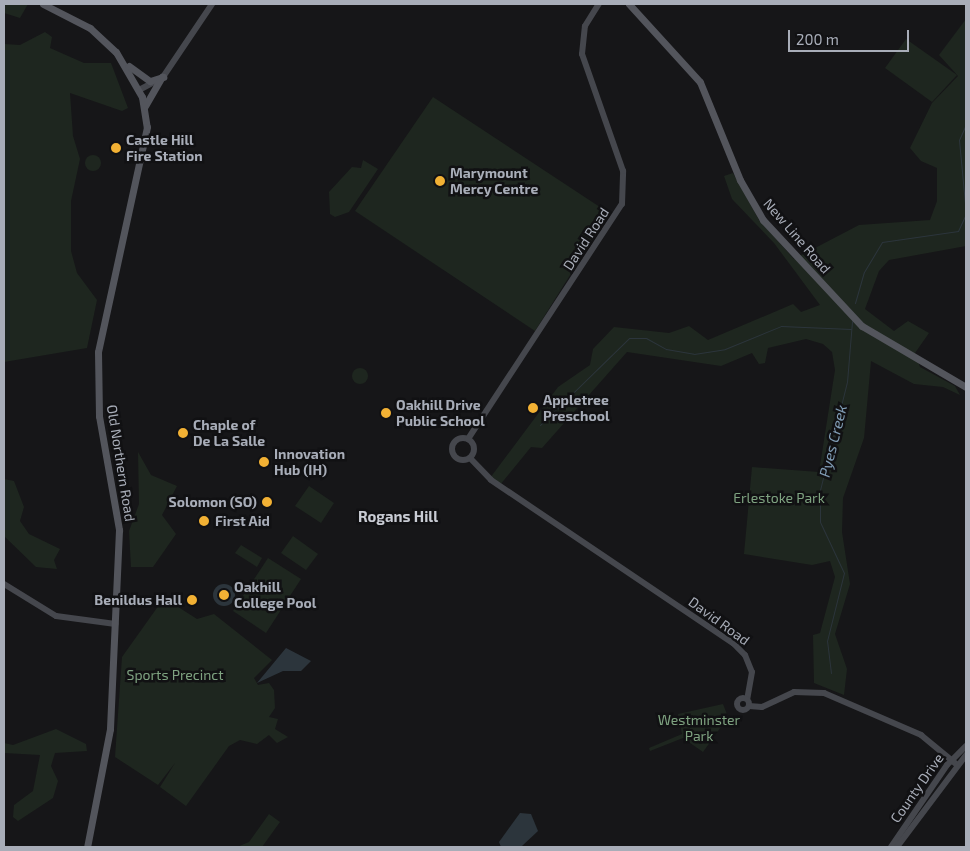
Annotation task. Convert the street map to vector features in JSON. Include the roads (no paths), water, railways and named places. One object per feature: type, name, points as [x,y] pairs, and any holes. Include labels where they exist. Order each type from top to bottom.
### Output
[{"type":"main road","name":"Old Northern Road","points":[[43,4],[52,5],[100,36],[125,62],[139,90],[145,109],[144,155],[98,352],[99,416],[118,516],[115,624],[108,744],[87,847]]},
{"type":"main road","name":"New Line Road","points":[[629,4],[700,82],[740,180],[769,226],[862,326],[966,387]]},
{"type":"main road","points":[[125,62],[150,81],[163,77]]},
{"type":"main road","points":[[145,109],[163,77]]},
{"type":"street","points":[[139,90],[163,77],[212,4]]},
{"type":"street","name":"David Road","points":[[468,439],[622,204],[623,171],[582,54],[585,26],[599,4]]},
{"type":"street","points":[[458,439],[468,439],[474,446],[470,458],[458,460],[451,450],[458,439]]},
{"type":"street","name":"David Road","points":[[470,458],[491,480],[733,643],[745,655],[752,672],[748,703],[762,707],[794,692],[824,693],[921,734],[954,762]]},
{"type":"street","points":[[4,584],[56,616],[115,624]]},
{"type":"street","name":"County Drive","points":[[891,847],[966,746]]},
{"type":"street","name":"County Drive","points":[[897,847],[954,762],[966,755]]},
{"type":"waterway","name":"Pyes Creek","points":[[855,303],[864,272],[882,242],[958,231],[966,214],[959,140],[966,124]]},
{"type":"waterway","name":"Pyes Creek","points":[[831,673],[827,641],[844,573],[820,522],[820,490],[847,382],[852,321]]},
{"type":"waterway","points":[[540,425],[629,338],[646,338],[666,349],[694,354],[725,349],[781,326],[851,329]]},
{"type":"place","name":"Castle Hill Fire Station","points":[[116,148]]},
{"type":"place","name":"Marymount Mercy Centre","points":[[440,181]]},
{"type":"place","name":"Appletree Preschool","points":[[533,408]]},
{"type":"place","name":"Oakhill Drive Public School","points":[[386,413]]},
{"type":"place","name":"Chaple of De La Salle","points":[[183,433]]},
{"type":"place","name":"Innovation Hub (IH)","points":[[264,462]]},
{"type":"place","name":"Solomon (SO)","points":[[267,502]]},
{"type":"place","name":"First Aid","points":[[204,521]]},
{"type":"place","name":"Oakhill College Pool","points":[[224,595]]},
{"type":"place","name":"Benildus Hall","points":[[192,600]]},
{"type":"district","name":"Rogans Hill","points":[[398,517]]},
{"type":"park label","name":"Erlestoke Park","points":[[779,498]]},
{"type":"park label","name":"Sports Precinct","points":[[175,675]]},
{"type":"park label","name":"Westminster Park","points":[[699,728]]}]
